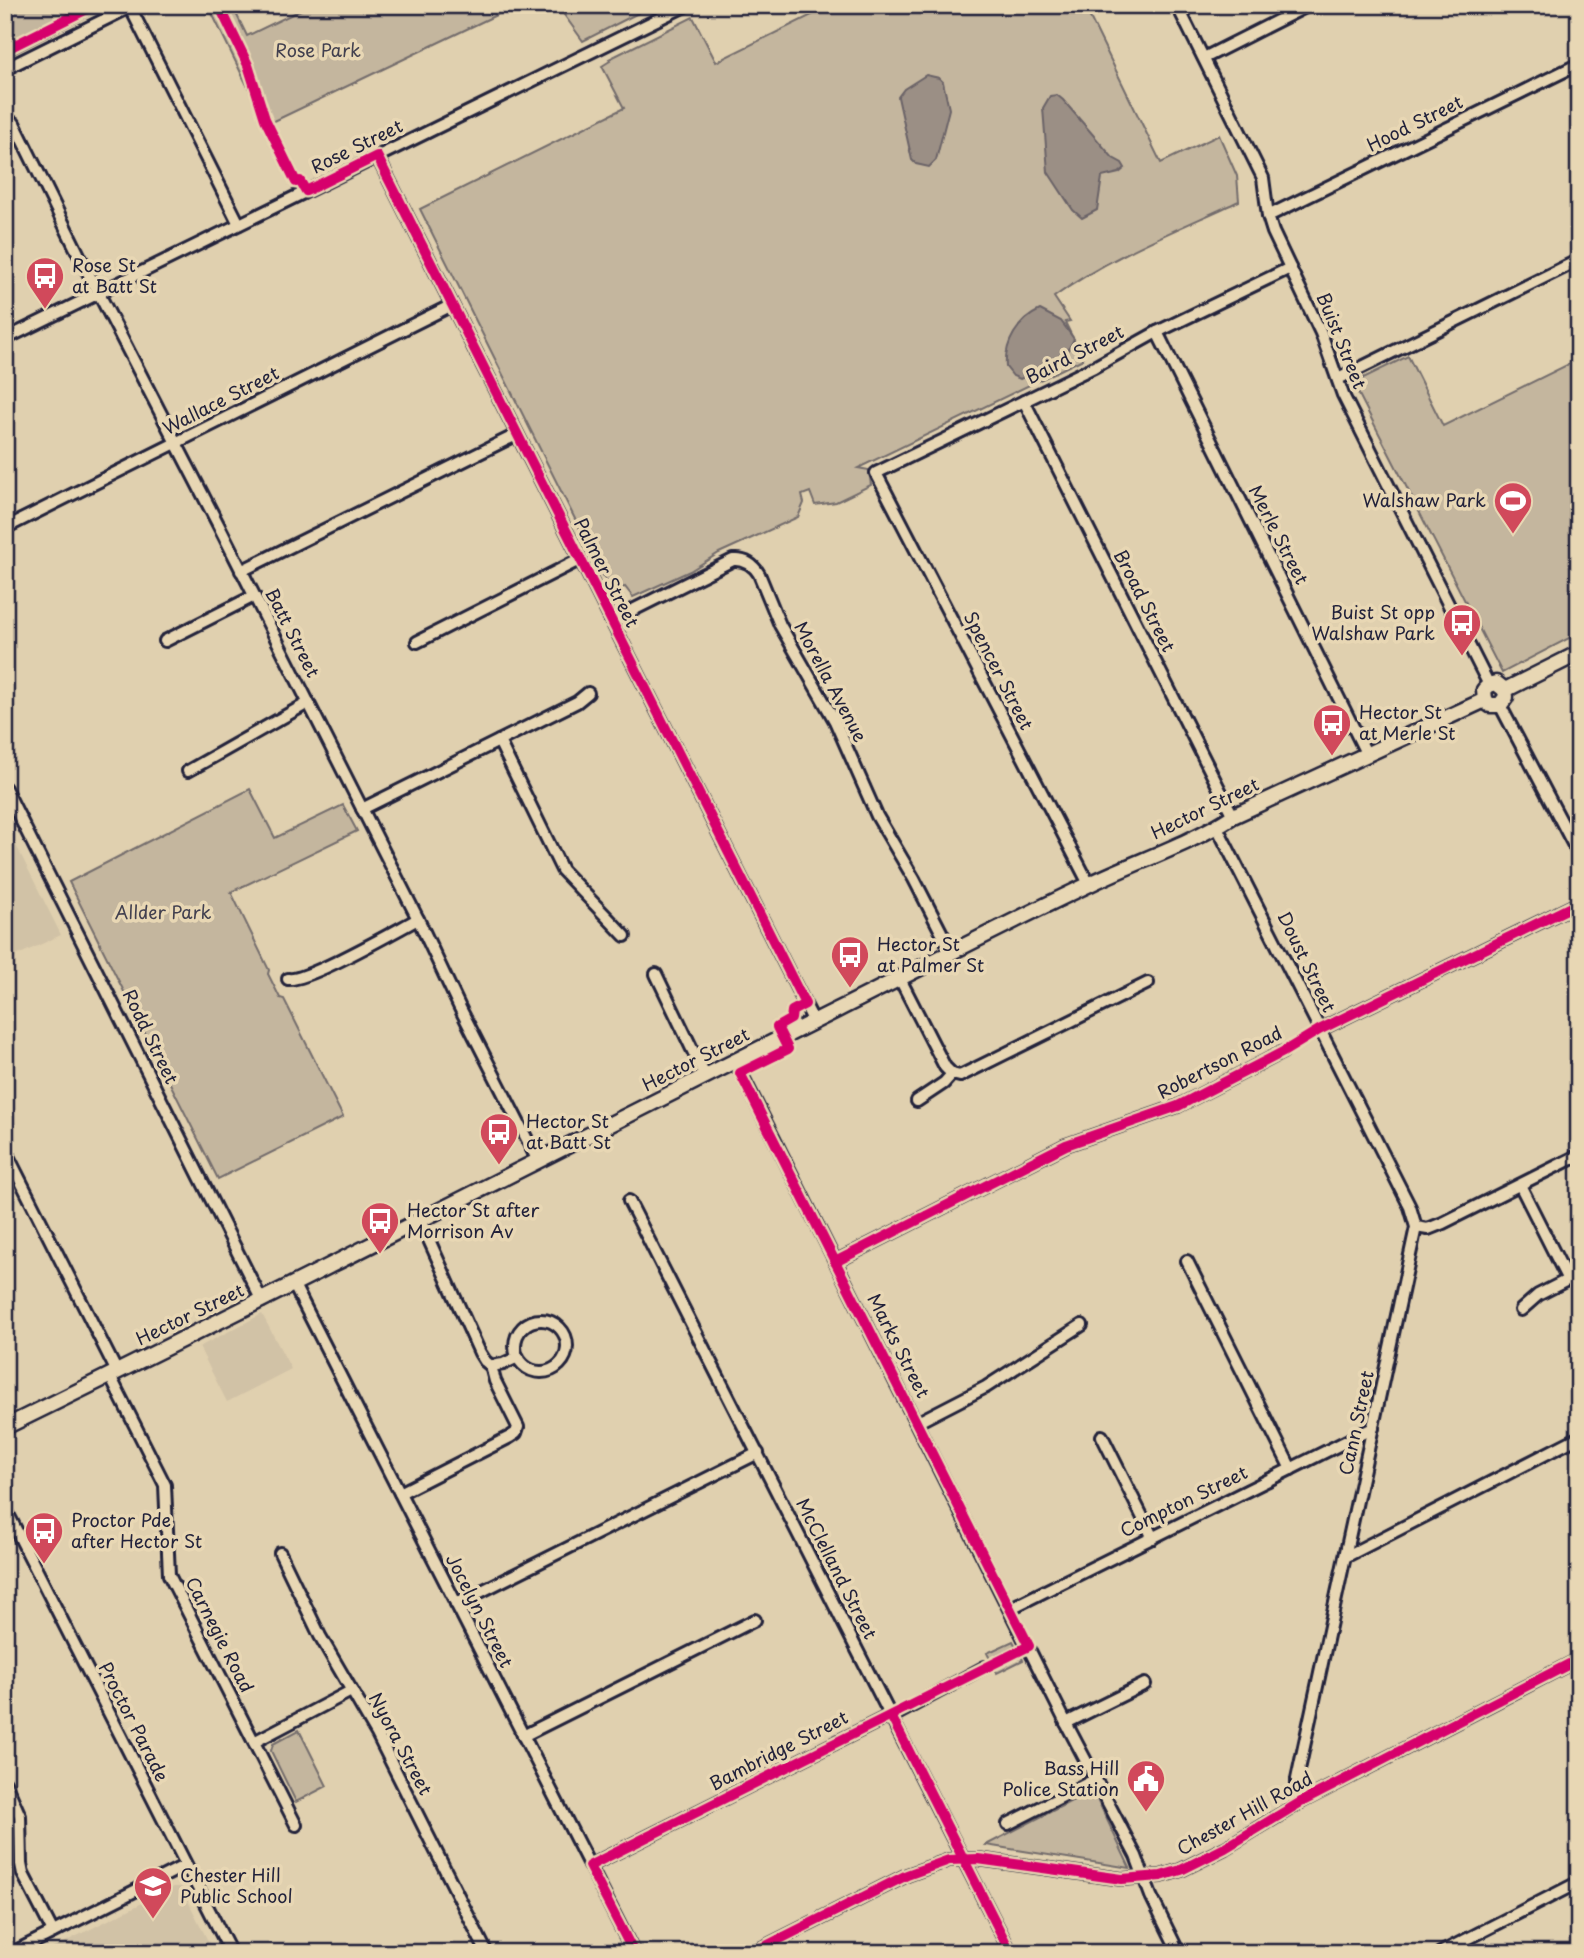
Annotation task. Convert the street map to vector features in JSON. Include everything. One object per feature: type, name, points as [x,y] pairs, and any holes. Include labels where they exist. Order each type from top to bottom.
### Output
[{"type":"main road","points":[[1502,697],[1496,683],[1484,690],[1485,700],[1490,705],[1579,653]]},
{"type":"main road","name":"Hector Street","points":[[5,1427],[294,1285],[1089,884],[1217,827],[1233,816],[1485,700]]},
{"type":"street","name":"Rose Street","points":[[5,339],[686,5]]},
{"type":"street","name":"Buist Street","points":[[1177,5],[1263,177],[1273,232],[1321,333],[1338,379],[1489,685]]},
{"type":"street","points":[[1203,58],[1309,5]]},
{"type":"street","points":[[5,69],[132,6],[239,224]]},
{"type":"street","name":"Hood Street","points":[[1268,216],[1579,64]]},
{"type":"street","name":"Batt Street","points":[[14,123],[538,1161]]},
{"type":"street","name":"Palmer Street","points":[[377,156],[814,1022]]},
{"type":"street","points":[[1338,379],[1579,260]]},
{"type":"street","name":"Baird Street","points":[[876,473],[1290,268]]},
{"type":"street","name":"Wallace Street","points":[[5,528],[452,305]]},
{"type":"street","name":"Merle Street","points":[[1157,332],[1367,755]]},
{"type":"street","name":"Broad Street","points":[[1024,401],[1233,816]]},
{"type":"street","points":[[241,571],[516,435]]},
{"type":"street","name":"Spencer Street","points":[[876,473],[1089,884]]},
{"type":"street","points":[[417,642],[579,560]]},
{"type":"street","name":"Morella Avenue","points":[[611,621],[733,560],[752,565],[759,574],[787,640],[835,721],[877,817],[910,872],[952,953]]},
{"type":"street","points":[[165,641],[254,596]]},
{"type":"street","points":[[362,809],[577,702],[588,693]]},
{"type":"street","points":[[1502,697],[1579,855]]},
{"type":"street","points":[[188,771],[308,703]]},
{"type":"street","points":[[499,741],[562,870],[625,936]]},
{"type":"street","name":"Rodd Street","points":[[5,788],[262,1301]]},
{"type":"street","name":"Doust Street","points":[[1217,827],[1410,1207],[1416,1227]]},
{"type":"street","points":[[1319,1030],[1579,903]]},
{"type":"street","points":[[288,979],[295,980],[324,967],[418,919]]},
{"type":"street","points":[[656,974],[705,1076]]},
{"type":"street","points":[[900,979],[945,1067],[952,1074],[960,1076],[1148,983]]},
{"type":"street","name":"Robertson Road","points":[[835,1262],[1066,1145],[1178,1106],[1283,1052]]},
{"type":"street","name":"Marks Street","points":[[735,1061],[918,1422],[1066,1723],[1136,1856],[1143,1878],[1179,1953]]},
{"type":"street","points":[[917,1101],[944,1083],[952,1074]]},
{"type":"street","name":"Carnegie Road","points":[[5,1150],[165,1485],[169,1575],[296,1825]]},
{"type":"street","points":[[1416,1227],[1428,1229],[1443,1223],[1579,1155]]},
{"type":"street","points":[[1520,1185],[1573,1277],[1538,1295],[1521,1310]]},
{"type":"street","name":"McClelland Street","points":[[629,1201],[1011,1953]]},
{"type":"street","points":[[400,1493],[516,1433],[518,1423],[495,1381],[491,1366],[480,1353],[419,1220]]},
{"type":"street","name":"Cann Street","points":[[1301,1802],[1296,1784],[1416,1227]]},
{"type":"street","points":[[1187,1261],[1291,1469]]},
{"type":"street","name":"Jocelyn Street","points":[[294,1285],[634,1953]]},
{"type":"street","points":[[541,1320],[552,1323],[564,1334],[564,1357],[552,1369],[530,1369],[518,1357],[516,1340],[521,1330],[529,1323],[541,1320]]},
{"type":"street","points":[[918,1422],[986,1387],[1082,1325]]},
{"type":"street","points":[[491,1366],[518,1357]]},
{"type":"street","name":"Compton Street","points":[[1011,1608],[1373,1428]]},
{"type":"street","points":[[1101,1436],[1153,1538]]},
{"type":"street","points":[[1345,1557],[1579,1437]]},
{"type":"street","points":[[456,1604],[758,1453]]},
{"type":"street","name":"Proctor Parade","points":[[5,1508],[231,1953]]},
{"type":"street","name":"Nyora Street","points":[[280,1553],[320,1636],[377,1734],[487,1953]]},
{"type":"street","points":[[523,1736],[755,1620]]},
{"type":"street","name":"Chester Hill Road","points":[[752,1953],[936,1863],[963,1858],[993,1860],[1122,1879],[1143,1878],[1181,1870],[1301,1802],[1579,1659]]},
{"type":"street","name":"Bambridge Street","points":[[589,1866],[985,1667]]},
{"type":"street","points":[[1066,1723],[1145,1684]]},
{"type":"street","points":[[254,1742],[351,1691]]},
{"type":"street","points":[[1008,1824],[1096,1779]]},
{"type":"street","points":[[5,1782],[20,1816],[23,1874],[52,1932]]},
{"type":"street","points":[[12,1953],[186,1865]]},
{"type":"street","points":[[1440,1953],[1579,1882]]},
{"type":"shaded area","points":[[926,75],[939,78],[943,82],[949,109],[936,160],[929,167],[916,164],[912,160],[898,97],[904,89]]},
{"type":"shaded area","points":[[1057,95],[1125,168],[1119,173],[1102,177],[1097,210],[1082,218],[1073,210],[1048,172],[1043,108],[1050,96]]},
{"type":"shaded area","points":[[1040,310],[1061,321],[1074,339],[1059,359],[1020,379],[1013,376],[1006,367],[1007,349],[1019,326]]},
{"type":"shaded area","points":[[5,823],[61,935],[5,961]]},
{"type":"shaded area","points":[[262,1314],[291,1369],[227,1402],[199,1347]]},
{"type":"shaded area","name":"Chester Hill Public School","points":[[174,1887],[181,1887],[214,1953],[43,1953]]},
{"type":"green space","points":[[5,5],[109,5],[5,58]]},
{"type":"green space","name":"Rose Park","points":[[208,5],[232,5],[247,36],[311,5],[517,5],[270,123],[297,180],[294,182]]},
{"type":"green space","points":[[557,5],[654,5],[583,41]]},
{"type":"green space","points":[[832,5],[1084,5],[1161,163],[1219,135],[1237,176],[1239,201],[1121,256],[1054,297],[1070,321],[1065,322],[1083,359],[858,468],[869,470],[871,485],[836,502],[815,505],[810,492],[802,495],[804,503],[798,517],[633,597],[625,587],[611,591],[420,209],[624,108],[602,66],[610,61],[609,59],[693,17],[716,62]]},
{"type":"green space","points":[[1408,356],[1443,426],[1579,359],[1579,633],[1502,673],[1353,383]]},
{"type":"green space","name":"Allder Park","points":[[250,789],[275,838],[343,805],[357,831],[231,892],[269,970],[268,974],[280,998],[284,999],[343,1117],[218,1179],[69,882]]},
{"type":"green space","points":[[1013,1641],[1023,1660],[997,1673],[987,1653]]},
{"type":"green space","points":[[299,1730],[327,1786],[296,1802],[271,1751],[273,1744]]},
{"type":"green space","points":[[1093,1790],[1130,1868],[986,1845]]},
{"type":"waterway","points":[[348,7],[360,5]]},
{"type":"cycle path","points":[[5,50],[95,5]]},
{"type":"cycle path","points":[[219,5],[248,65],[265,119],[296,182],[300,181],[306,191],[377,156],[805,1004],[792,1011],[791,1019],[777,1027],[788,1049],[740,1073],[1029,1646],[589,1866],[634,1953]]},
{"type":"cycle path","points":[[835,1262],[1066,1145],[1178,1106],[1283,1052],[1319,1030],[1579,903]]},
{"type":"cycle path","points":[[752,1953],[907,1875],[949,1860],[978,1859],[1122,1879],[1161,1876],[1181,1870],[1225,1848],[1301,1802],[1579,1659]]},
{"type":"cycle path","points":[[891,1716],[1011,1953]]},
{"type":"place","name":"Rose St at Batt St","points":[[45,310]]},
{"type":"place","name":"Walshaw Park","points":[[1513,535]]},
{"type":"place","name":"Buist St opp Walshaw Park","points":[[1462,657]]},
{"type":"place","name":"Hector St at Merle St","points":[[1332,757]]},
{"type":"place","name":"Hector St at Palmer St","points":[[850,989]]},
{"type":"place","name":"Hector St at Batt St","points":[[499,1166]]},
{"type":"place","name":"Hector St after Morrison Av","points":[[380,1255]]},
{"type":"place","name":"Proctor Pde after Hector St","points":[[44,1565]]},
{"type":"place","name":"Bass Hill Police Station","points":[[1146,1813]]},
{"type":"place","name":"Chester Hill Public School","points":[[153,1920]]}]
